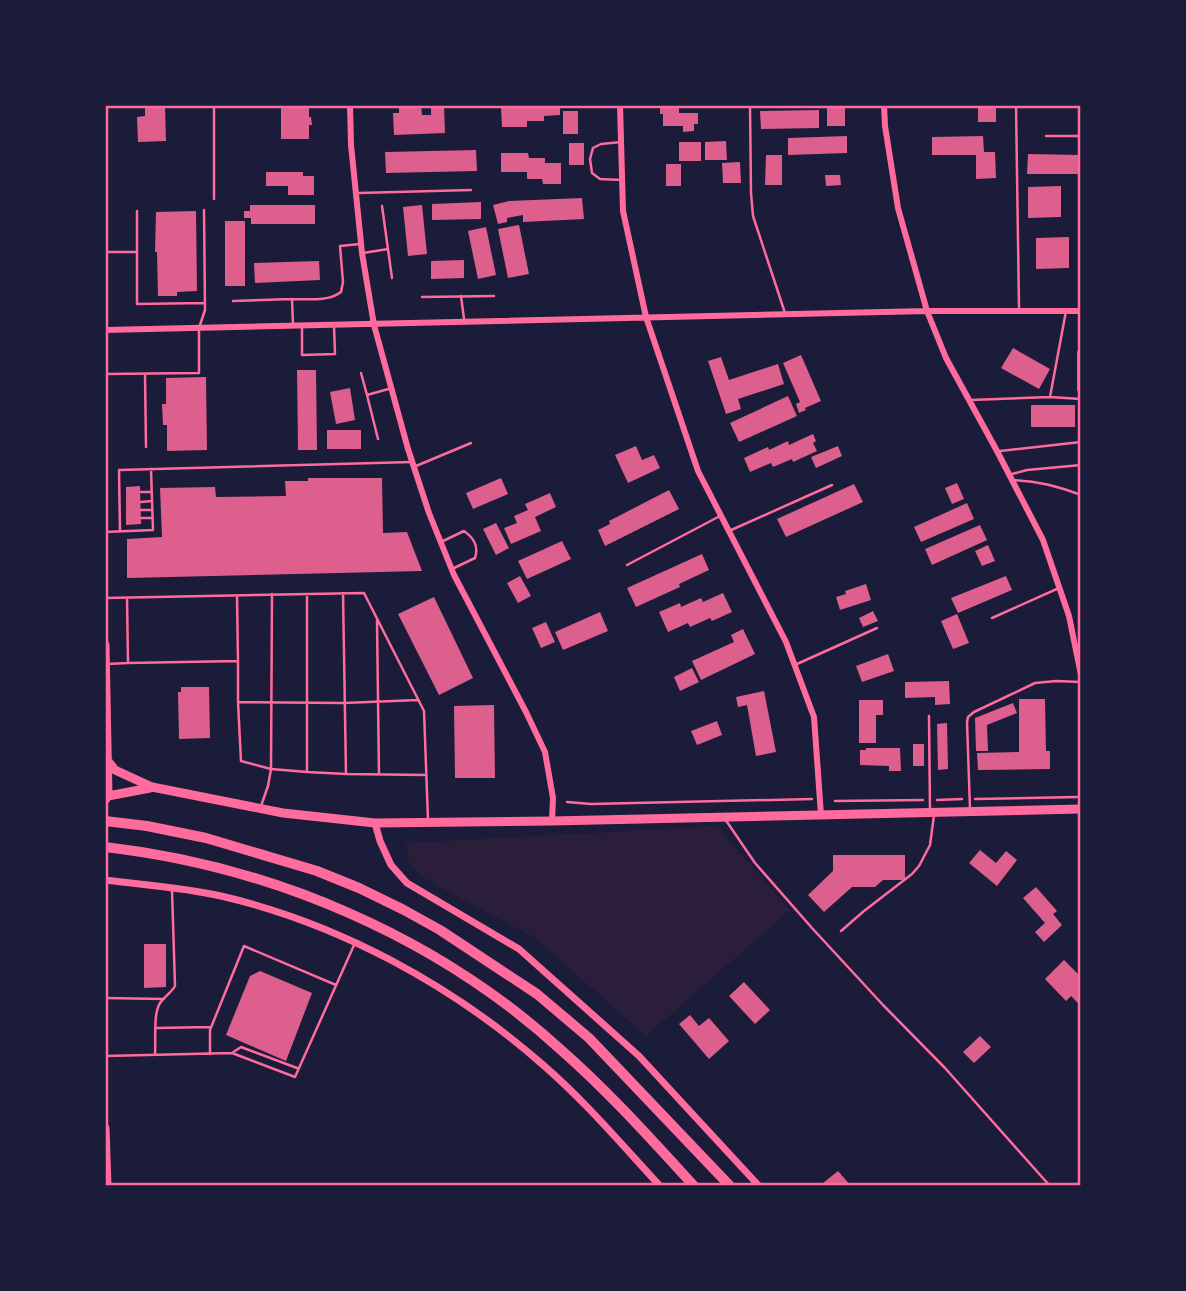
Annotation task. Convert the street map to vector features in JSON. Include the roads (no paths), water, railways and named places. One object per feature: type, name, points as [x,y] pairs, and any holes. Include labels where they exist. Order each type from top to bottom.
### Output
[{"type":"main road","points":[[105,645],[106,798],[152,788]]},
{"type":"main road","points":[[107,760],[115,771],[152,788],[259,809],[324,819],[375,823],[1081,809]]},
{"type":"main road","points":[[105,821],[206,838],[317,871],[359,888],[440,930],[537,994],[589,1038],[730,1186]]},
{"type":"main road","points":[[105,847],[186,860],[246,875],[346,912],[412,944],[515,1011],[561,1049],[694,1186]]},
{"type":"main road","points":[[105,1128],[107,1186]]},
{"type":"street","points":[[350,105],[360,244],[374,325],[391,388],[413,465],[440,542],[545,752],[553,798],[552,821]]},
{"type":"street","points":[[620,105],[623,211],[646,317],[698,471],[786,642],[814,717],[821,815]]},
{"type":"street","points":[[884,105],[898,208],[927,311],[946,358],[1042,540],[1069,616],[1081,675]]},
{"type":"street","points":[[105,330],[927,311],[1081,311]]},
{"type":"street","points":[[375,823],[391,865],[407,883],[519,950],[639,1056],[759,1186]]},
{"type":"street","points":[[105,880],[172,887],[221,896],[305,921],[396,964],[451,996],[493,1025],[551,1073],[597,1117],[660,1186]]},
{"type":"lane","points":[[214,105],[214,199]]},
{"type":"lane","points":[[750,105],[753,216],[785,314]]},
{"type":"lane","points":[[1016,105],[1019,311]]},
{"type":"lane","points":[[1046,136],[1081,136]]},
{"type":"lane","points":[[621,142],[601,144],[593,148],[590,159],[592,173],[600,179],[622,180]]},
{"type":"lane","points":[[355,193],[471,190]]},
{"type":"lane","points":[[382,206],[392,278]]},
{"type":"lane","points":[[105,374],[199,373],[199,328],[205,310],[204,210]]},
{"type":"lane","points":[[137,211],[137,304],[205,303]]},
{"type":"lane","points":[[233,301],[321,299],[335,296],[341,292],[343,282],[340,246],[360,244]]},
{"type":"lane","points":[[362,253],[388,249]]},
{"type":"lane","points":[[105,252],[137,251]]},
{"type":"lane","points":[[461,296],[464,323]]},
{"type":"lane","points":[[422,297],[494,296]]},
{"type":"lane","points":[[292,299],[293,326]]},
{"type":"lane","points":[[1050,397],[1066,311]]},
{"type":"lane","points":[[302,326],[302,355],[335,354],[334,326]]},
{"type":"lane","points":[[361,373],[378,439]]},
{"type":"lane","points":[[145,374],[146,447]]},
{"type":"lane","points":[[367,395],[391,388]]},
{"type":"lane","points":[[968,400],[1050,397],[1081,399]]},
{"type":"lane","points":[[997,451],[1081,442]]},
{"type":"lane","points":[[120,531],[118,470],[413,465],[471,443]]},
{"type":"lane","points":[[1011,477],[1027,470],[1081,466]]},
{"type":"lane","points":[[105,532],[153,530],[151,470]]},
{"type":"lane","points":[[1011,477],[1046,483],[1081,495]]},
{"type":"lane","points":[[729,531],[832,485]]},
{"type":"lane","points":[[119,492],[125,492]]},
{"type":"lane","points":[[141,492],[152,492]]},
{"type":"lane","points":[[141,502],[152,501]]},
{"type":"lane","points":[[119,502],[125,502]]},
{"type":"lane","points":[[119,510],[125,510]]},
{"type":"lane","points":[[141,510],[152,510]]},
{"type":"lane","points":[[626,565],[721,516]]},
{"type":"lane","points":[[141,518],[152,518]]},
{"type":"lane","points":[[119,519],[125,519]]},
{"type":"lane","points":[[440,542],[464,531],[473,537],[477,546],[475,558],[452,570]]},
{"type":"lane","points":[[992,618],[1059,588]]},
{"type":"lane","points":[[343,593],[346,774]]},
{"type":"lane","points":[[105,598],[364,593],[424,711],[429,822]]},
{"type":"lane","points":[[259,809],[271,769],[272,594]]},
{"type":"lane","points":[[307,594],[307,772]]},
{"type":"lane","points":[[237,596],[241,761],[271,769],[307,772],[426,775]]},
{"type":"lane","points":[[127,598],[128,663]]},
{"type":"lane","points":[[377,618],[379,775]]},
{"type":"lane","points":[[795,665],[877,628]]},
{"type":"lane","points":[[105,664],[238,661]]},
{"type":"lane","points":[[970,812],[968,717],[1035,683],[1081,682]]},
{"type":"lane","points":[[239,702],[418,701]]},
{"type":"lane","points":[[841,931],[912,874],[930,845],[932,812],[929,716]]},
{"type":"lane","points":[[724,817],[755,863],[812,928],[945,1069],[1050,1186]]},
{"type":"lane","points":[[155,1055],[156,1013],[159,1005],[172,993],[175,986],[172,887]]},
{"type":"lane","points":[[105,1056],[232,1053],[295,1077],[355,943]]},
{"type":"lane","points":[[210,1054],[210,1030],[244,946],[336,985]]},
{"type":"lane","points":[[105,998],[164,999]]},
{"type":"lane","points":[[156,1028],[211,1027]]},
{"type":"lane","points":[[232,1053],[241,1047],[298,1069]]}]
